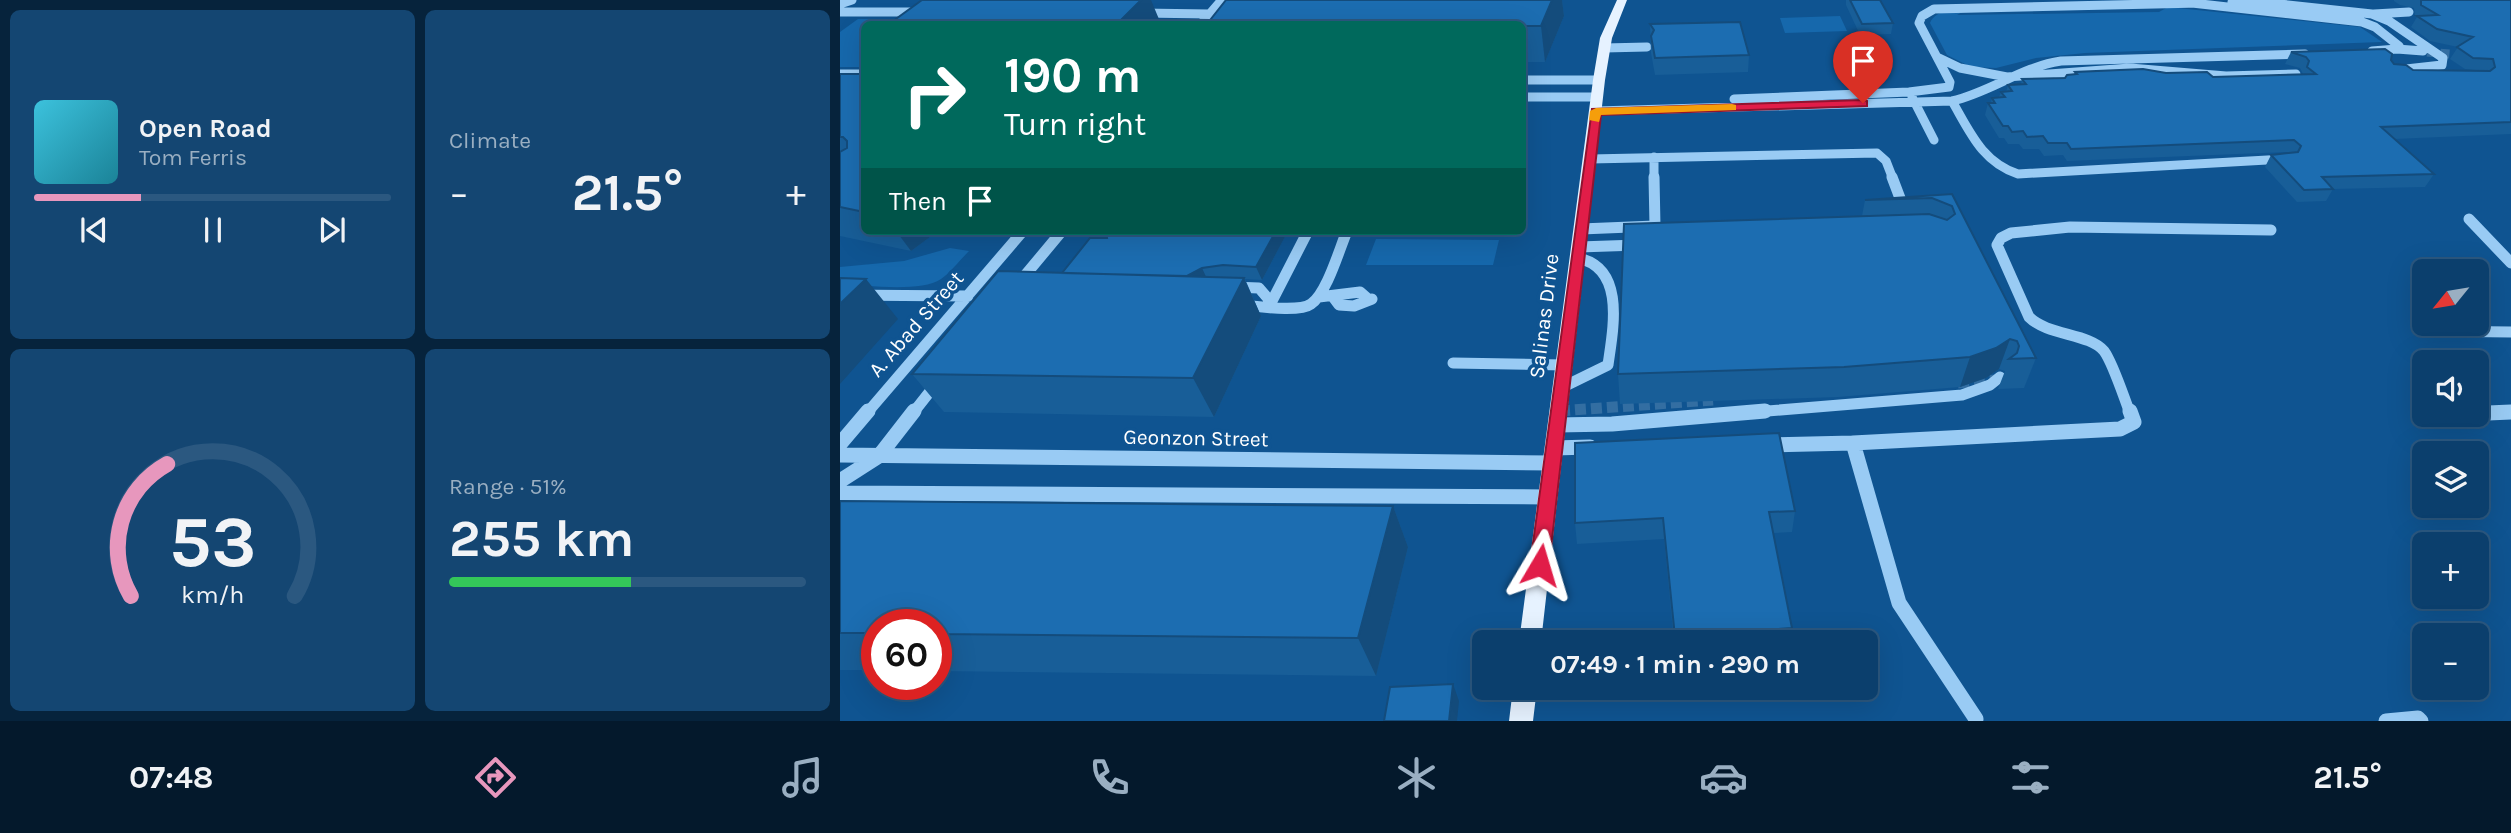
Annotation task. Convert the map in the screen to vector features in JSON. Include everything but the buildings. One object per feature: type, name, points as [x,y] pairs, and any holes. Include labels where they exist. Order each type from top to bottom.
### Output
[{"type":"main road","name":"Salinas Drive","points":[[1532,630],[1599,80],[1604,48],[1622,0]]},
{"type":"main road","points":[[1521,721],[1524,700]]},
{"type":"street","points":[[840,4],[853,0]]},
{"type":"street","points":[[842,13],[853,0]]},
{"type":"street","points":[[1204,21],[1220,2],[1230,0]]},
{"type":"street","points":[[1597,104],[1909,92],[1949,87],[1950,82],[1919,23],[1922,16],[1934,9],[1948,6],[2286,0]]},
{"type":"street","points":[[2252,1],[2372,14],[2409,12]]},
{"type":"street","points":[[2192,3],[2362,22],[2375,27],[2399,46],[2397,49]]},
{"type":"street","points":[[842,13],[928,12]]},
{"type":"street","points":[[1166,21],[1170,13]]},
{"type":"street","points":[[1136,15],[1210,14]]},
{"type":"street","points":[[2372,14],[2389,21],[2443,58],[2442,65],[2431,68],[2391,71],[2442,77]]},
{"type":"street","points":[[1604,48],[1647,47]]},
{"type":"street","points":[[2361,52],[2397,49],[2423,51]]},
{"type":"street","points":[[1526,97],[1597,104],[1952,101],[1971,98],[2026,67],[2090,58],[2320,53]]},
{"type":"street","points":[[1936,56],[1974,74],[2008,77],[2042,77],[2077,70],[2130,68],[2228,76],[2296,74]]},
{"type":"street","points":[[840,74],[861,74]]},
{"type":"street","points":[[1526,80],[1599,80]]},
{"type":"street","points":[[1909,92],[1934,140]]},
{"type":"street","points":[[1952,101],[1986,159],[2001,170],[2018,174],[2287,159]]},
{"type":"street","points":[[1590,159],[1877,153],[1886,161],[1903,206]]},
{"type":"street","points":[[1581,229],[1655,226],[1654,157]]},
{"type":"street","points":[[2469,219],[2511,263]]},
{"type":"street","points":[[1758,445],[1853,443],[2120,429],[2134,422],[2104,352],[2094,344],[2037,325],[2029,317],[1997,245],[2001,238],[2011,233],[2070,227],[2271,230]]},
{"type":"street","name":"A. Abad Street","points":[[840,444],[1020,235]]},
{"type":"street","points":[[1005,300],[1059,235]]},
{"type":"street","points":[[1271,304],[1306,235]]},
{"type":"street","points":[[1224,304],[1271,304],[1300,308],[1310,305],[1319,297],[1345,235]]},
{"type":"street","points":[[1578,253],[1648,245]]},
{"type":"street","points":[[1561,388],[1608,365],[1613,300],[1607,276],[1595,263],[1578,253]]},
{"type":"street","points":[[1216,287],[1259,288],[1271,304]]},
{"type":"street","points":[[840,295],[968,296]]},
{"type":"street","points":[[1319,297],[1333,297],[1339,305],[1354,306],[1372,299]]},
{"type":"street","points":[[2489,332],[2511,332]]},
{"type":"street","points":[[1453,363],[1564,365]]},
{"type":"street","points":[[840,481],[879,456],[945,373]]},
{"type":"street","points":[[1557,425],[1626,422],[1962,394],[1990,385],[2000,377]]},
{"type":"street","points":[[2489,413],[2511,412]]},
{"type":"street","points":[[1853,443],[1899,603],[1976,719]]},
{"type":"street","name":"Geonzon Street","points":[[840,455],[1553,456],[1608,447]]},
{"type":"street","points":[[840,493],[1549,497]]},
{"type":"street","points":[[2386,721],[2418,718],[2421,721]]},
{"type":"shaded area","points":[[2168,7],[2360,27],[2382,42],[2085,53],[2036,58],[1996,68],[1971,67],[1947,55],[1930,23],[1936,15],[1956,10],[1966,10],[1957,15],[2159,12]]},
{"type":"shaded area","points":[[1840,16],[1847,31],[1785,33],[1780,18]]},
{"type":"shaded area","points":[[858,19],[974,20],[861,21],[861,67],[840,67],[840,32]]},
{"type":"shaded area","points":[[1376,239],[1499,240],[1493,265],[1366,265]]},
{"type":"shaded area","points":[[950,248],[969,251],[945,276],[932,283],[906,287],[840,284],[840,267],[904,261]]},
{"type":"tunnel","points":[[2427,52],[2450,54]]},
{"type":"tunnel","points":[[1958,383],[1996,380]]},
{"type":"tunnel","points":[[1559,411],[1713,400]]},
{"type":"slow traffic","points":[[1595,120],[1596,111],[1732,107]]},
{"type":"route","points":[[1540,565],[1596,111],[1863,103]]}]
